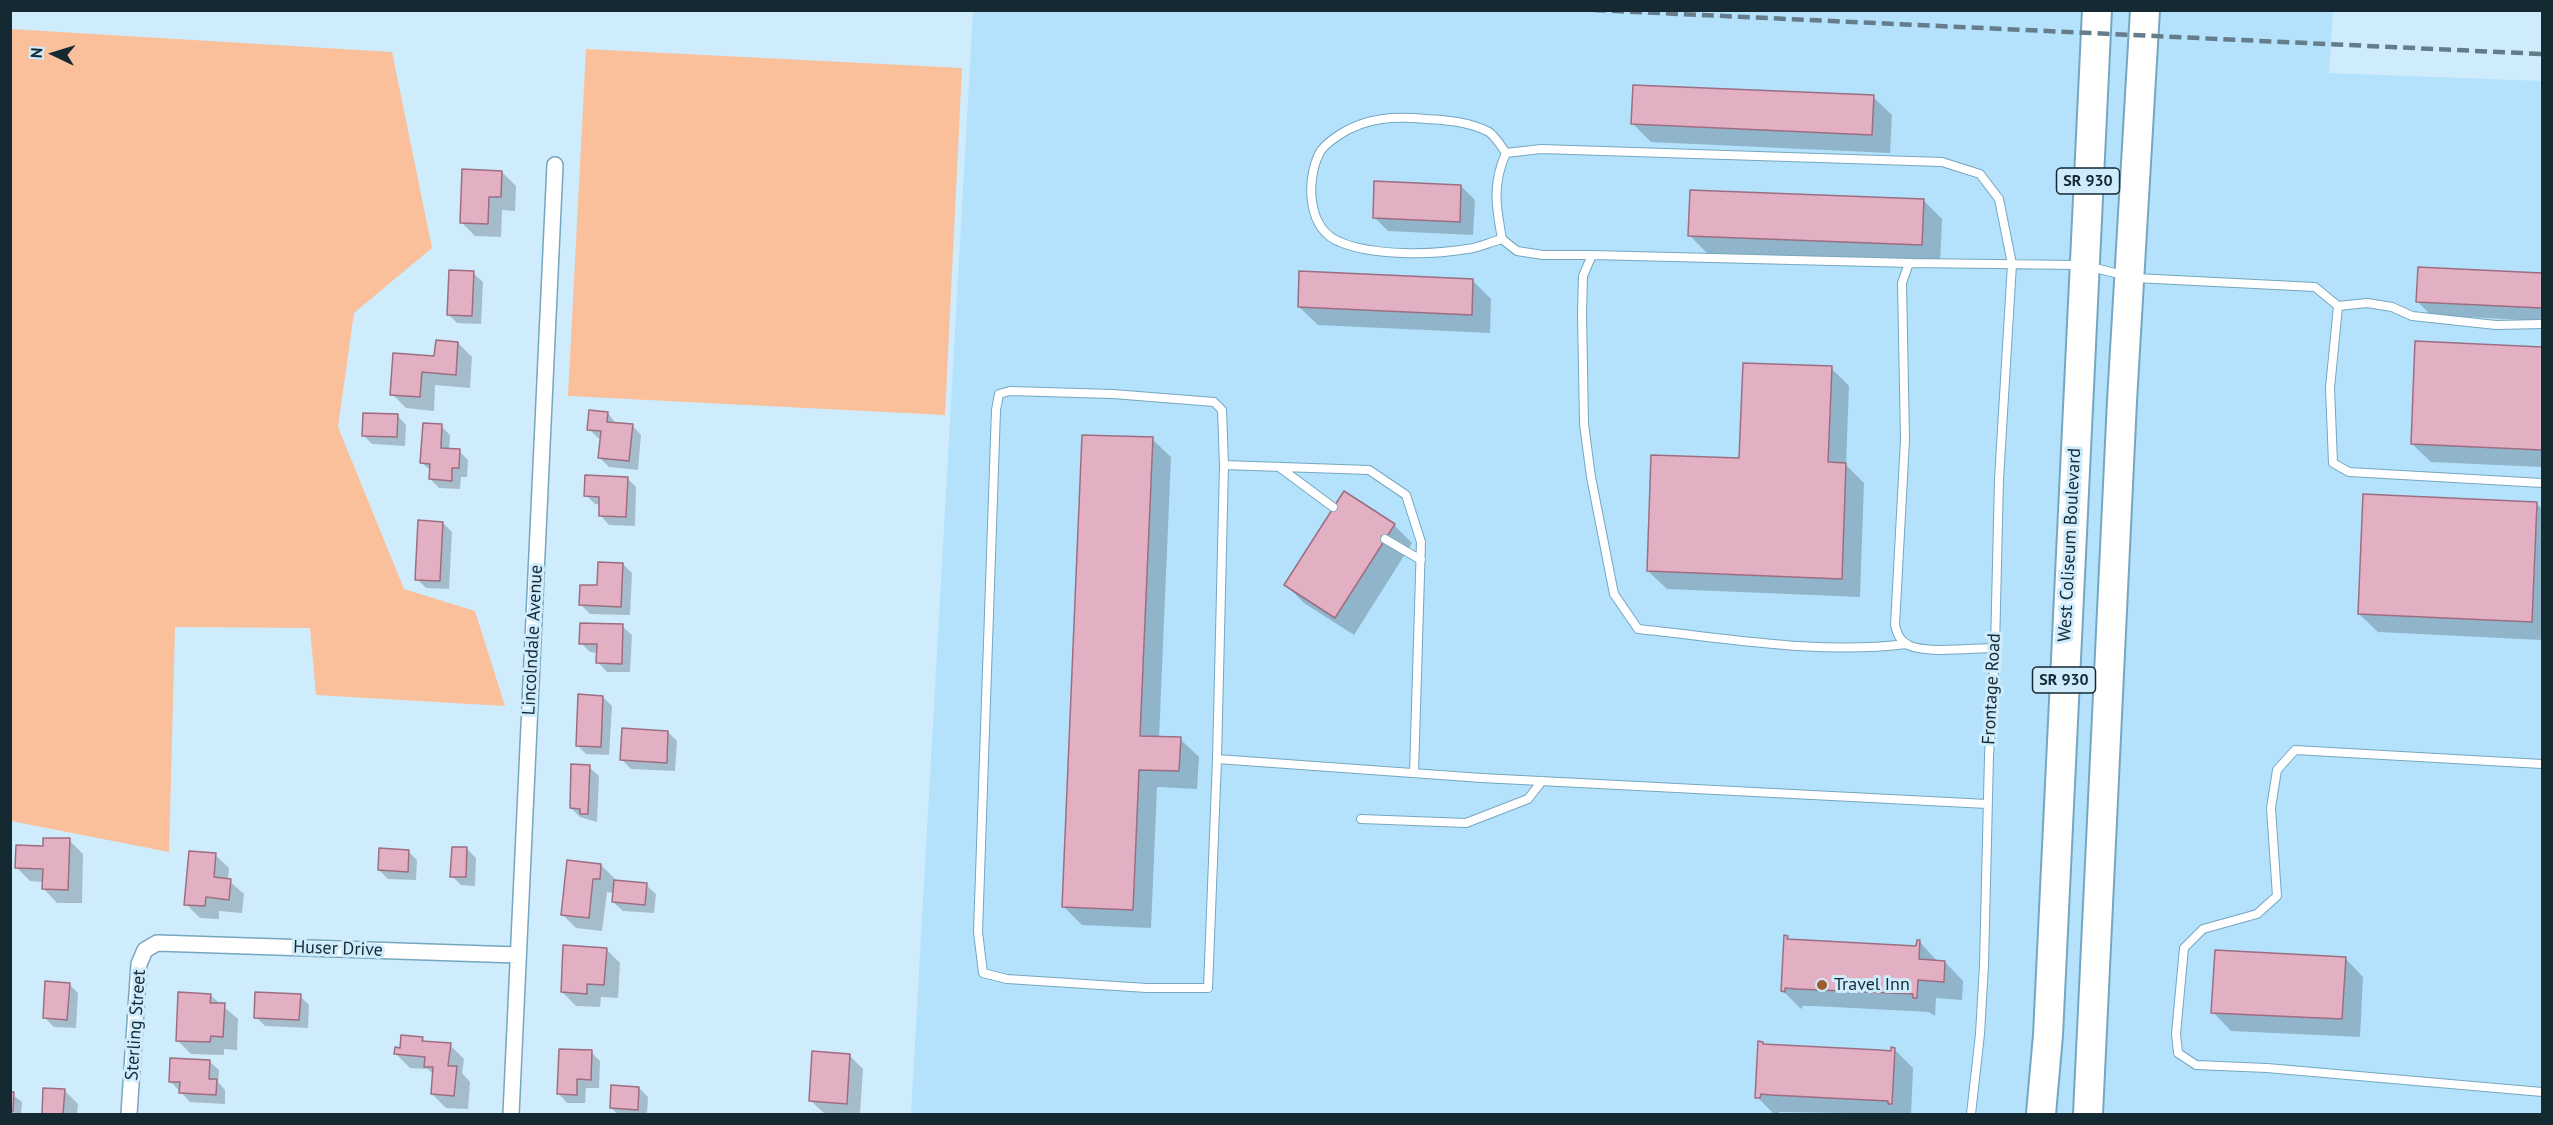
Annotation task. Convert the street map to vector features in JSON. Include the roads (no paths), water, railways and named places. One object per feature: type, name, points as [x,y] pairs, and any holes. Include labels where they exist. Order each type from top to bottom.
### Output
[{"type":"highway","name":"West Coliseum Boulevard","points":[[2041,1114],[2050,986],[2097,10]]},
{"type":"highway","name":"SR 930","points":[[2088,1114],[2122,401],[2145,10]]},
{"type":"street","name":"Lincolndale Avenue","points":[[511,1114],[555,165]]},
{"type":"street","name":"Huser Drive","points":[[157,943],[518,955]]},
{"type":"street","name":"Sterling Street","points":[[129,1114],[139,964],[145,950],[157,943]]},
{"type":"lane","points":[[1502,239],[1467,249],[1405,253],[1338,242],[1319,224],[1312,206],[1312,178],[1320,152],[1338,135],[1359,124],[1395,116],[1456,121],[1490,133],[1506,153],[1499,168],[1495,194],[1502,239],[1517,251],[1543,255],[2083,265],[2131,277],[2315,287],[2338,306],[2367,303],[2392,307],[2412,316],[2496,325],[2542,324]]},
{"type":"lane","name":"Frontage Road","points":[[1506,153],[1541,149],[1942,162],[1980,174],[2000,199],[2012,264],[1999,479],[1995,648],[1987,804],[1984,977],[1971,1114]]},
{"type":"lane","points":[[1592,255],[1583,276],[1585,434],[1614,594],[1638,629],[1815,648],[1868,649],[1908,644]]},
{"type":"lane","points":[[1912,262],[1902,283],[1905,440],[1895,625],[1898,637],[1908,644],[1923,649],[1995,648]]},
{"type":"lane","points":[[2338,306],[2330,388],[2333,463],[2349,472],[2542,483]]},
{"type":"lane","points":[[1010,391],[1102,394],[1214,402],[1222,410],[1224,465],[1217,759],[1208,988],[1182,990],[1007,979],[983,973],[978,932],[996,410],[999,394],[1010,391]]},
{"type":"lane","points":[[1224,465],[1369,470],[1406,495],[1421,542],[1414,773]]},
{"type":"lane","points":[[1278,467],[1333,507]]},
{"type":"lane","points":[[1385,539],[1420,560]]},
{"type":"lane","points":[[2542,764],[2295,750],[2277,770],[2271,808],[2277,896],[2257,914],[2203,929],[2184,948],[2176,1034],[2178,1053],[2196,1065],[2278,1069],[2542,1092]]},
{"type":"lane","points":[[1217,759],[1542,781],[1987,804]]},
{"type":"lane","points":[[1361,819],[1466,823],[1528,799],[1542,781]]},
{"type":"railway","points":[[1594,10],[2542,54]]},
{"type":"place","name":"Travel Inn","points":[[1822,985]]}]
